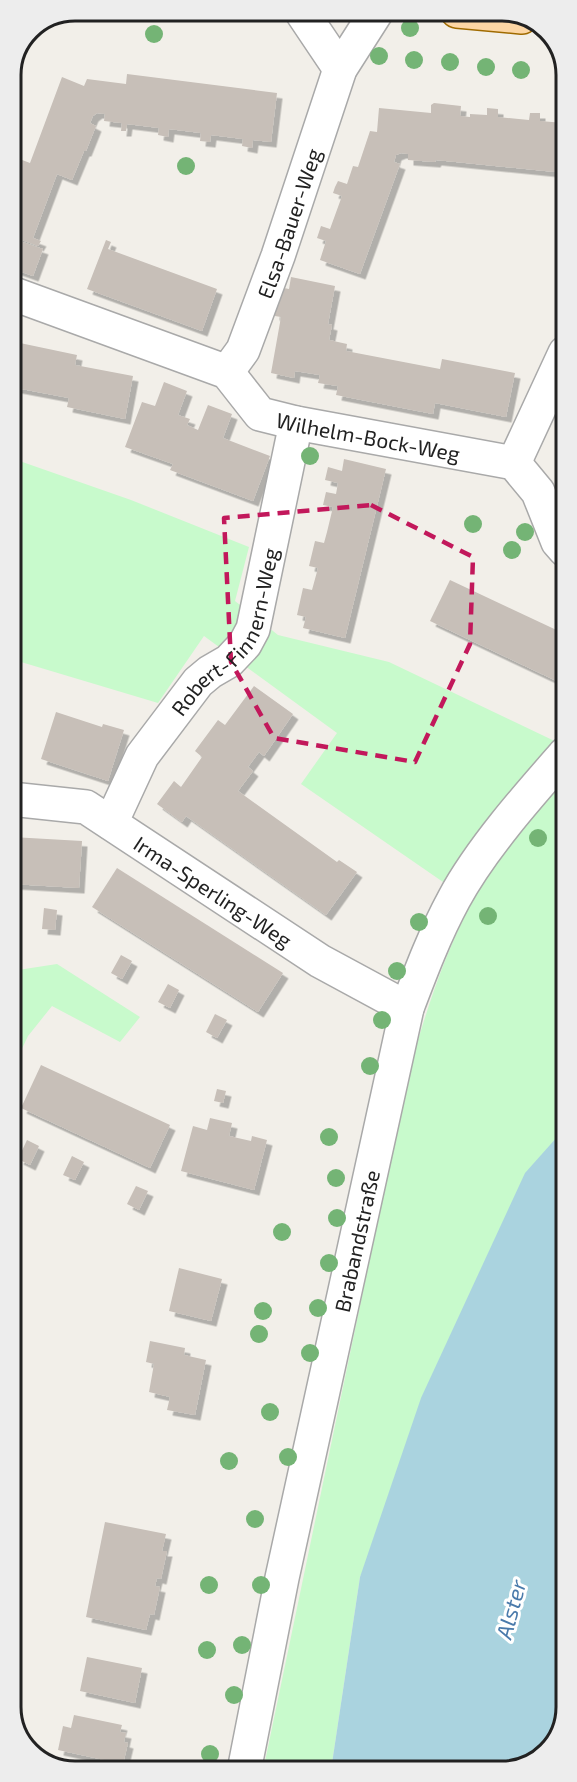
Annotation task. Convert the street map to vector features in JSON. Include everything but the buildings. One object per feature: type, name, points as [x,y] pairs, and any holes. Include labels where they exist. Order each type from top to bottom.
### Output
[{"type":"street","points":[[308,21],[340,69]]},
{"type":"street","name":"Elsa-Bauer-Weg","points":[[227,372],[243,350],[267,287],[340,69],[372,21]]},
{"type":"street","points":[[21,297],[227,372]]},
{"type":"street","name":"Wilhelm-Bock-Weg","points":[[227,372],[261,414],[296,423],[514,463]]},
{"type":"street","points":[[556,372],[514,463],[538,492],[556,537]]},
{"type":"street","name":"Robert-Finnern-Weg","points":[[111,823],[142,756],[198,682],[229,661],[245,644],[253,629],[296,423]]},
{"type":"street","name":"Brabandstraße","points":[[246,1761],[282,1578],[407,1008],[426,956],[455,897],[490,844],[556,765]]},
{"type":"street","name":"Irma-Sperling-Weg","points":[[21,800],[86,807],[320,961],[407,1008]]},
{"type":"highlighted area","points":[[371,505],[473,557],[470,644],[415,762],[274,738],[231,662],[224,518]]},
{"type":"green space","points":[[21,462],[131,500],[249,547],[235,601],[278,635],[389,662],[556,742],[556,1143],[360,1577],[332,1761],[265,1761],[410,1066],[444,963],[472,902],[301,784],[337,733],[204,636],[158,703],[21,662]]},
{"type":"green space","points":[[57,964],[140,1017],[120,1042],[52,1006],[28,1036],[21,1051],[21,970]]},
{"type":"water","name":"Alster","points":[[556,1138],[556,1708],[553,1725],[538,1748],[523,1757],[509,1761],[332,1761],[360,1577],[421,1398],[525,1173]]}]
